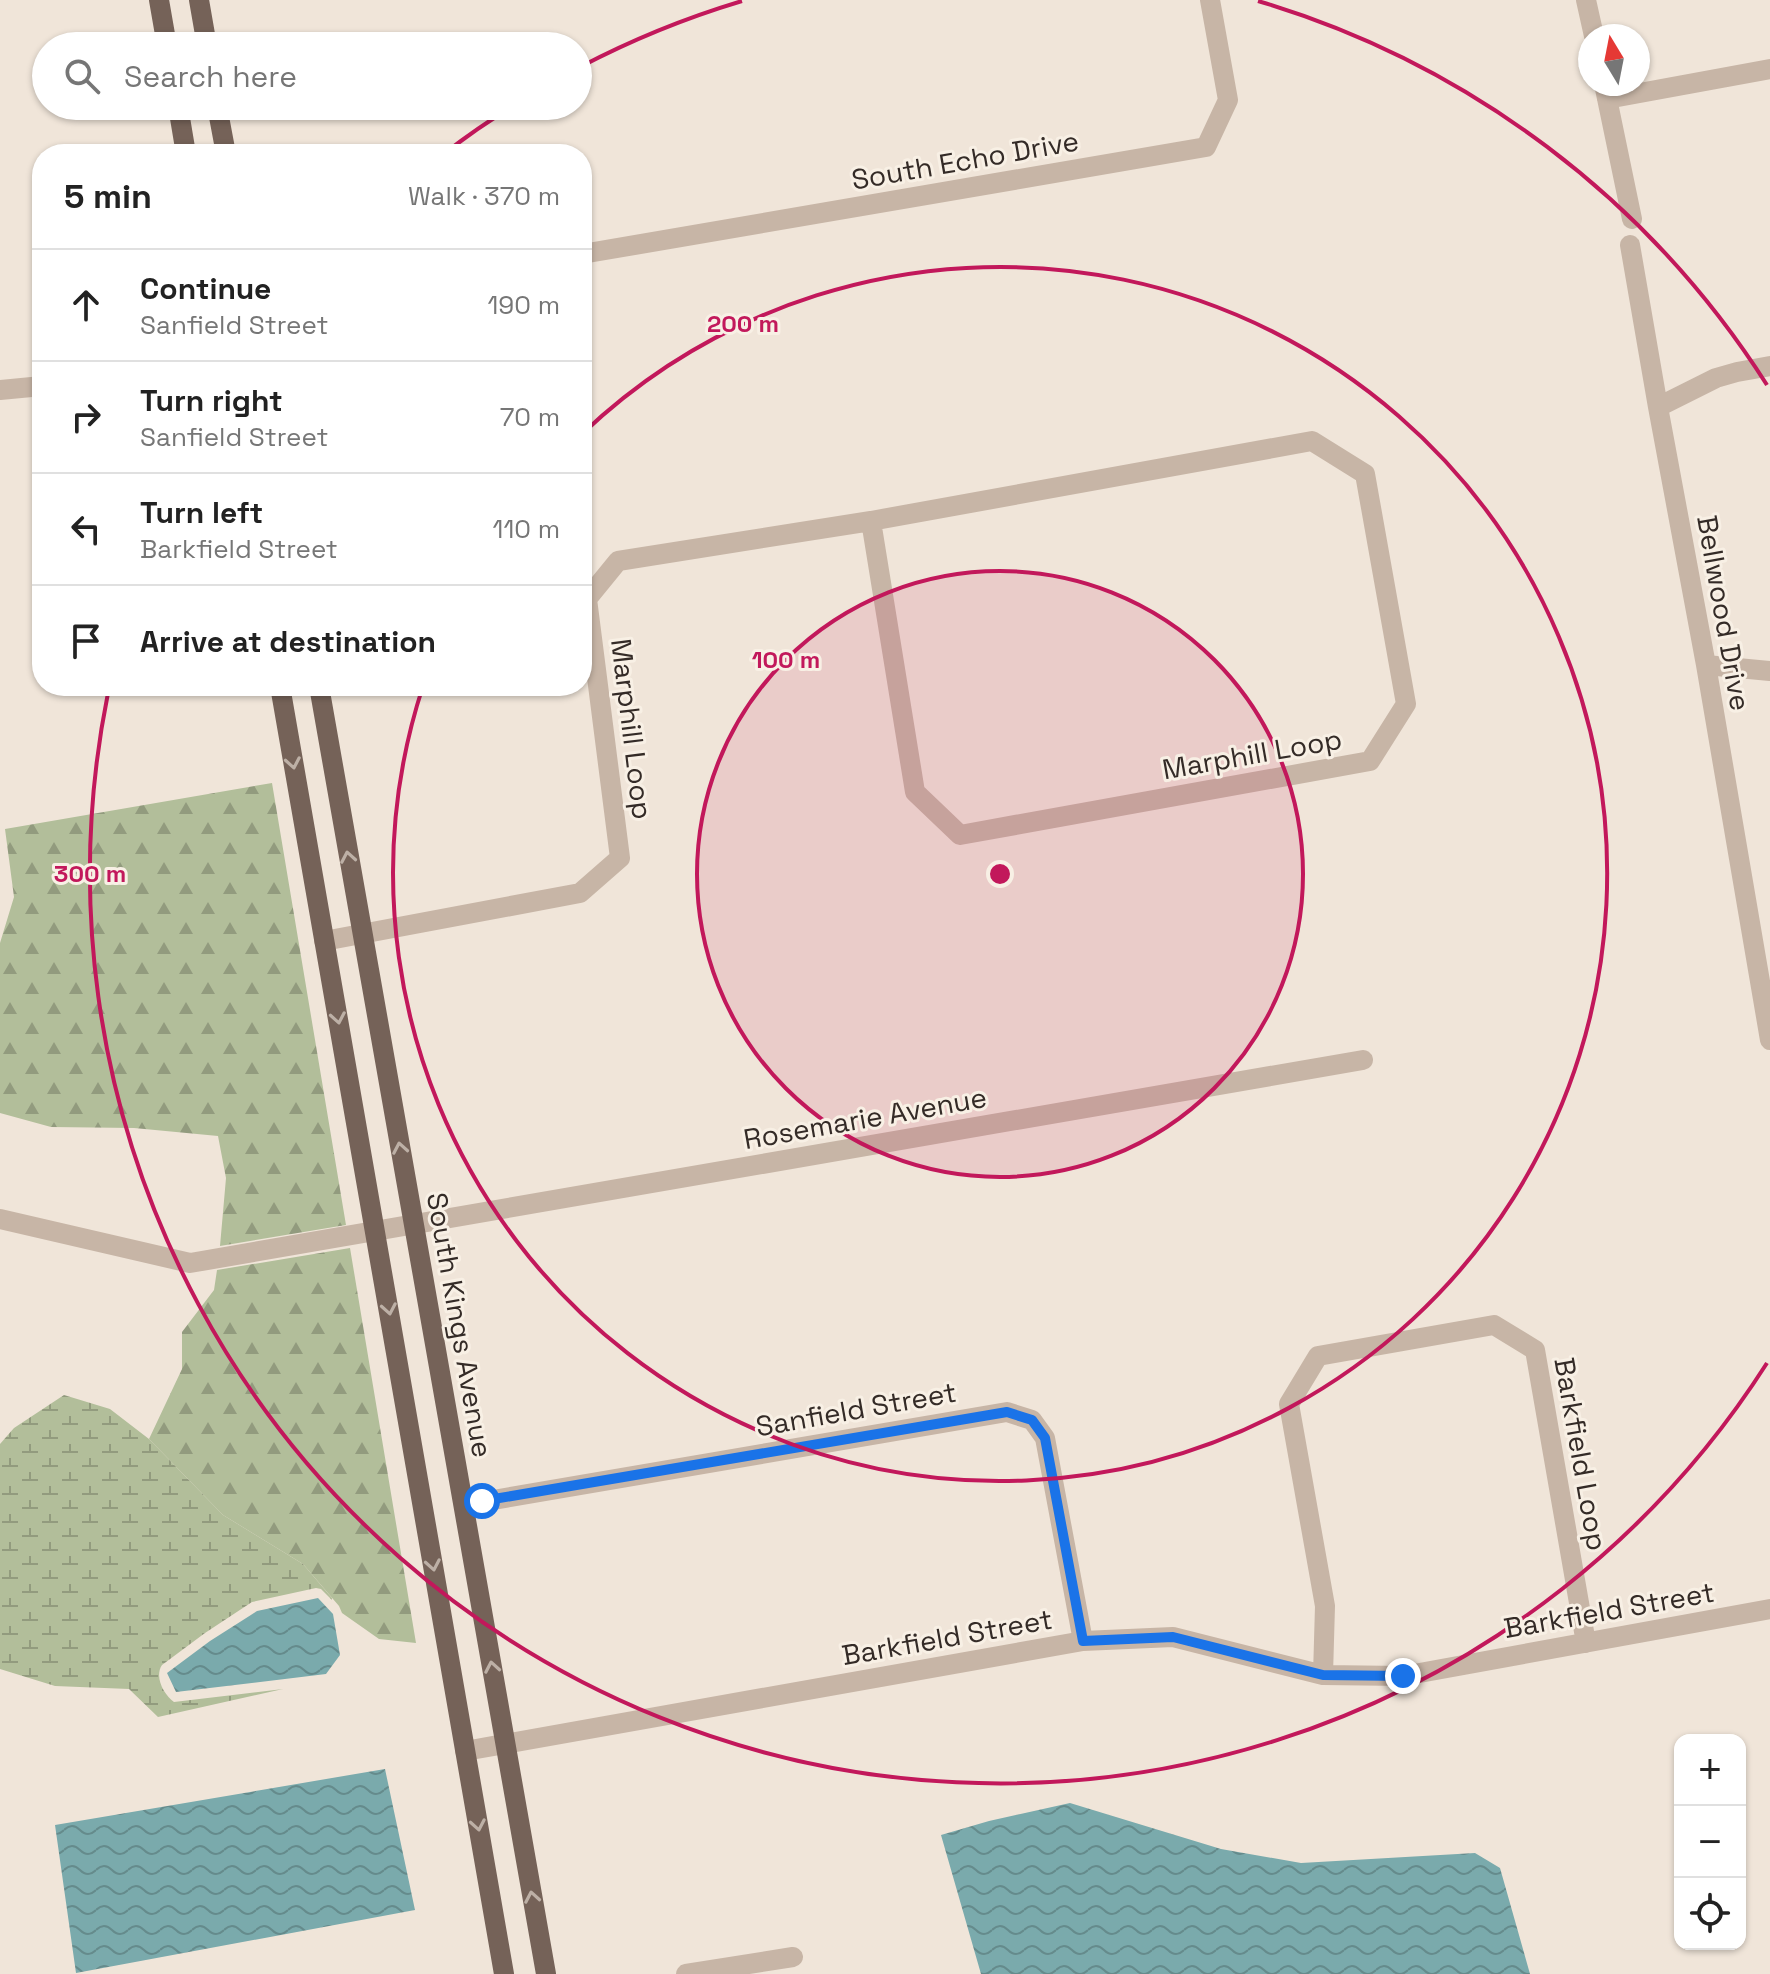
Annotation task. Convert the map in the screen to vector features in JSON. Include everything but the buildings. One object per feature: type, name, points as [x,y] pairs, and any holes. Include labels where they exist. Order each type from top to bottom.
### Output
[{"type":"main road","points":[[159,0],[165,32]]},
{"type":"main road","points":[[200,0],[205,32]]},
{"type":"main road","points":[[180,120],[184,144]]},
{"type":"main road","points":[[220,120],[224,144]]},
{"type":"main road","points":[[282,696],[504,1974]]},
{"type":"main road","name":"South Kings Avenue","points":[[321,696],[546,1974]]},
{"type":"street","name":"South Echo Drive","points":[[592,252],[1206,147],[1228,100],[1210,0]]},
{"type":"street","points":[[1586,0],[1591,24]]},
{"type":"street","points":[[1650,85],[1770,69]]},
{"type":"street","points":[[1606,96],[1632,219]]},
{"type":"street","name":"Bellwood Drive","points":[[1630,245],[1766,987],[1770,1040]]},
{"type":"street","points":[[1658,407],[1716,378],[1770,366]]},
{"type":"street","points":[[0,390],[32,387]]},
{"type":"street","name":"Marphill Loop","points":[[592,593],[618,561],[871,521],[1312,441],[1365,474],[1406,704],[1370,761],[960,835],[915,792],[871,521]]},
{"type":"street","name":"Marphill Loop","points":[[324,941],[580,893],[620,858],[592,638]]},
{"type":"street","points":[[1706,665],[1770,671]]},
{"type":"street","name":"Rosemarie Avenue","points":[[0,1219],[190,1263],[1363,1060]]},
{"type":"street","name":"Barkfield Loop","points":[[1323,1675],[1325,1606],[1289,1404],[1318,1356],[1494,1325],[1535,1350],[1586,1643]]},
{"type":"street","name":"Sanfield Street","points":[[464,1505],[1007,1412],[1032,1420],[1045,1438],[1083,1641]]},
{"type":"street","name":"Barkfield Street","points":[[465,1751],[1083,1641],[1173,1637],[1323,1675],[1403,1676],[1770,1609]]},
{"type":"street","points":[[686,1974],[793,1957]]},
{"type":"green space","points":[[272,783],[346,1225],[220,1246],[226,1178],[218,1136],[134,1128],[51,1127],[0,1113],[0,943],[14,897],[5,829]]},
{"type":"green space","points":[[350,1248],[416,1643],[379,1639],[342,1613],[303,1564],[223,1515],[149,1439],[182,1369],[182,1332],[214,1290],[217,1270]]},
{"type":"green space","points":[[64,1395],[110,1409],[149,1439],[223,1515],[303,1564],[332,1598],[316,1588],[252,1602],[162,1665],[159,1675],[167,1695],[174,1702],[283,1689],[158,1717],[129,1689],[55,1686],[0,1669],[0,1444],[14,1428]]},
{"type":"water","points":[[318,1598],[333,1614],[340,1655],[326,1674],[176,1692],[167,1673],[210,1641],[257,1611]]},
{"type":"water","points":[[385,1769],[415,1910],[76,1973],[55,1825]]},
{"type":"water","points":[[1070,1803],[1221,1849],[1301,1863],[1475,1853],[1500,1868],[1530,1974],[981,1974],[941,1835]]},
{"type":"route","points":[[482,1501],[1007,1412],[1032,1420],[1045,1438],[1083,1641],[1173,1637],[1323,1675],[1403,1676]]}]
